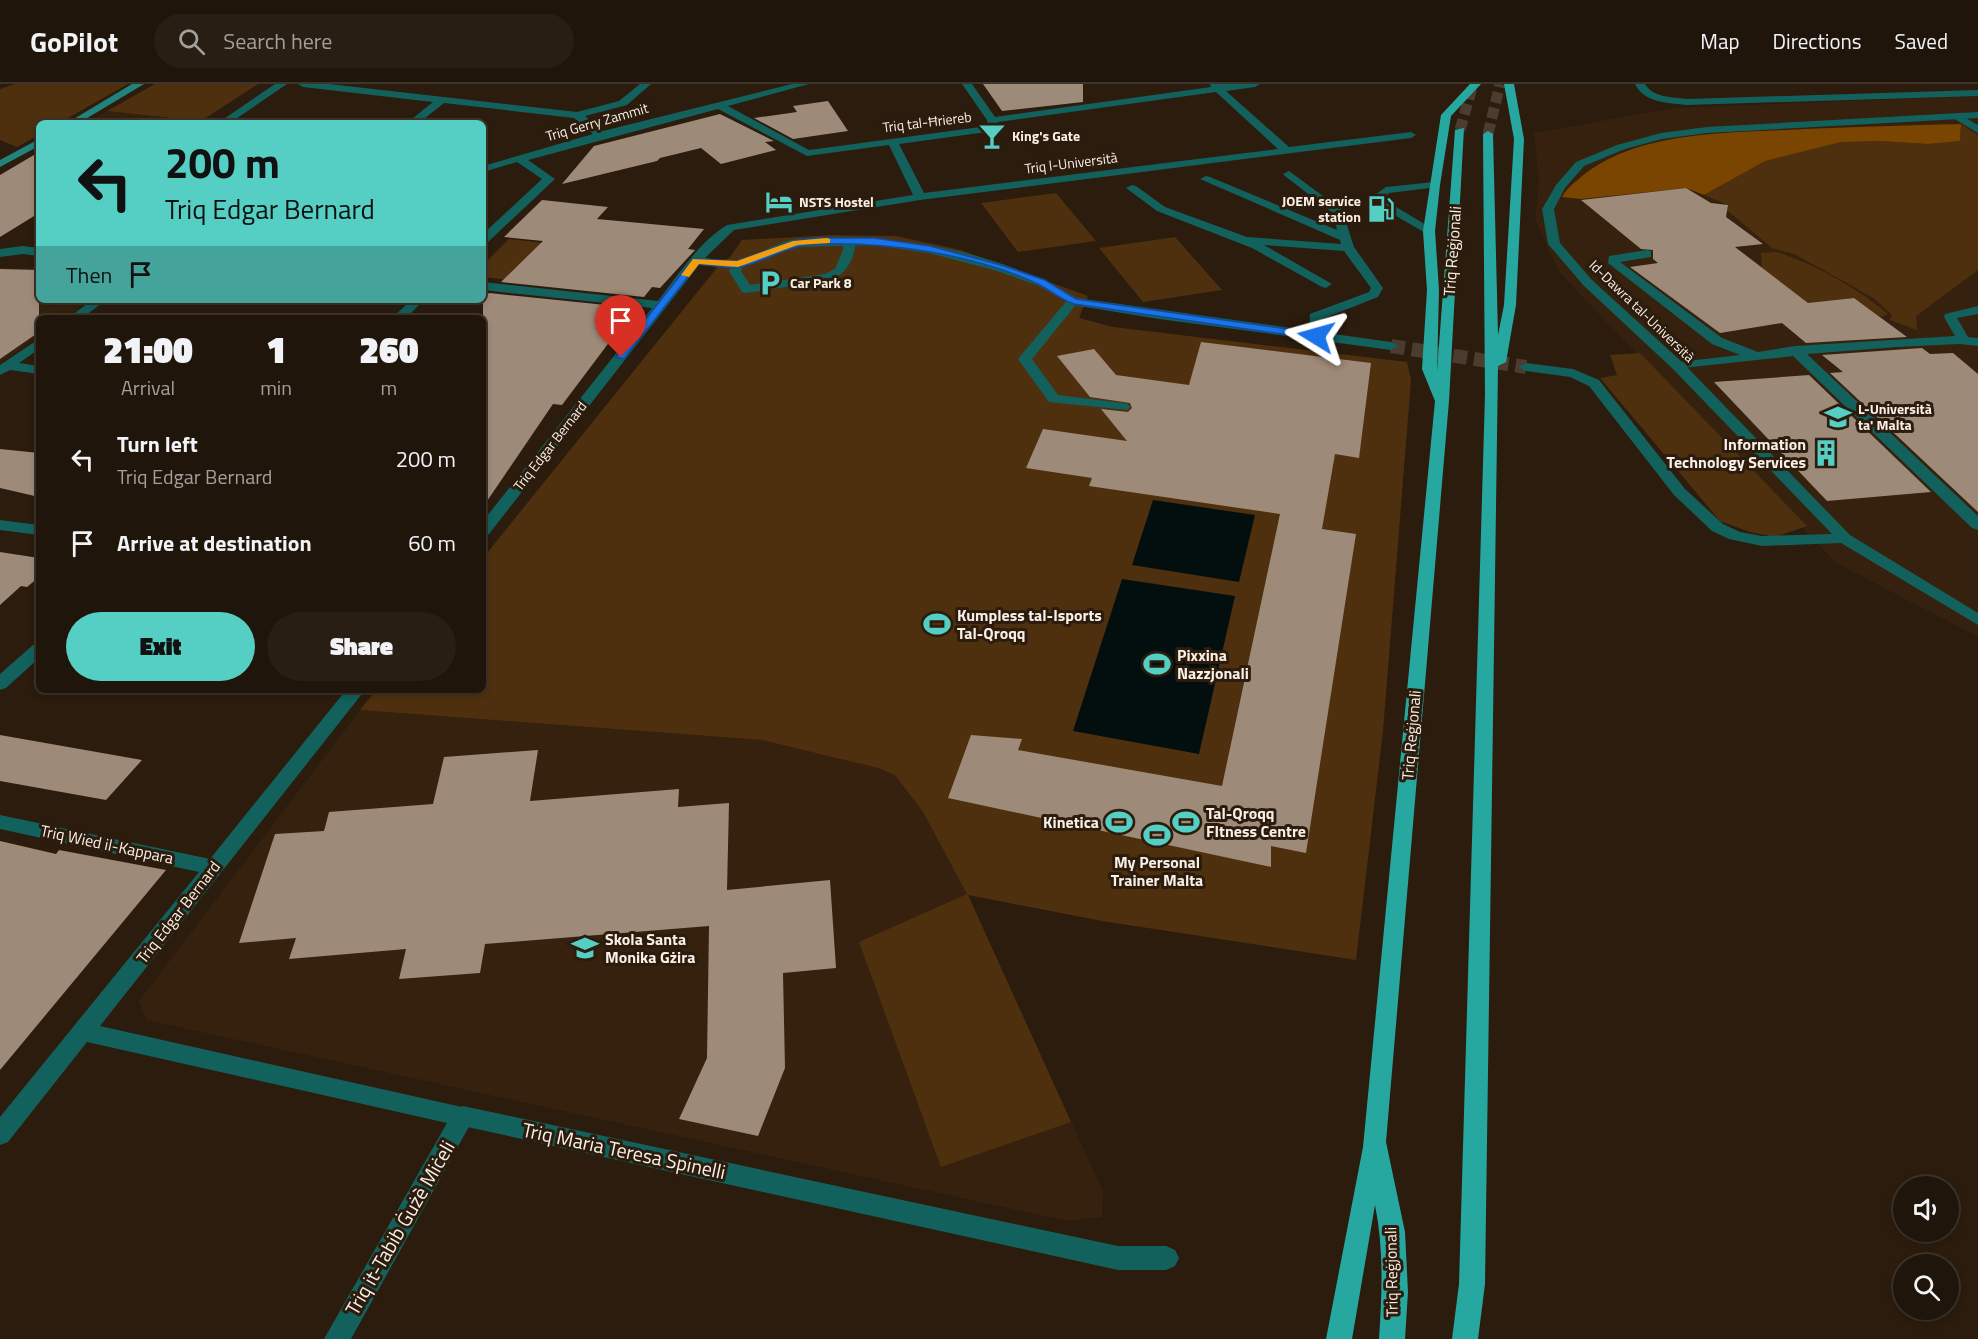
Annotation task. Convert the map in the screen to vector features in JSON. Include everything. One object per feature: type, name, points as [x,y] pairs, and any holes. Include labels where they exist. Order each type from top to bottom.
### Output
[{"type":"highway","points":[[1492,395],[1510,305],[1519,139],[1509,84]]},
{"type":"highway","points":[[1442,401],[1429,369],[1433,290],[1429,231],[1446,115],[1475,85]]},
{"type":"highway","name":"Triq Reġjonali","points":[[1392,1339],[1395,1292],[1393,1232],[1374,1142],[1442,401],[1460,130]]},
{"type":"highway","name":"Triq Reġjonali","points":[[1465,1339],[1472,1284],[1492,395],[1488,134]]},
{"type":"highway","points":[[1339,1339],[1374,1142]]},
{"type":"highway","points":[[1472,1284],[1473,1339]]},
{"type":"main road","points":[[77,120],[140,84]]},
{"type":"main road","points":[[0,164],[36,144]]},
{"type":"street","points":[[228,120],[282,84]]},
{"type":"street","points":[[303,84],[577,116],[623,103],[646,84]]},
{"type":"street","name":"Triq Gerry Zammit","points":[[486,168],[601,135],[804,84]]},
{"type":"street","points":[[967,84],[992,120]]},
{"type":"street","name":"Triq tal-Ħriereb","points":[[719,105],[807,153],[994,128],[992,120],[1216,86],[1255,84]]},
{"type":"street","points":[[1640,84],[1643,90],[1655,96],[1687,102],[1975,91]]},
{"type":"street","points":[[1959,84],[1975,91]]},
{"type":"street","points":[[1216,86],[1286,150]]},
{"type":"street","points":[[416,120],[442,100]]},
{"type":"street","points":[[623,103],[633,109]]},
{"type":"street","points":[[577,116],[601,135]]},
{"type":"street","points":[[644,116],[654,122]]},
{"type":"street","points":[[1957,116],[1978,130]]},
{"type":"street","name":"Id-Dawra tal-Università","points":[[1978,116],[1707,130],[1672,135],[1621,147],[1580,164],[1560,187],[1548,209],[1554,244],[1588,283],[1678,366],[1844,538],[1978,620]]},
{"type":"street","name":"Triq l-Università","points":[[735,226],[920,197],[1411,135]]},
{"type":"street","points":[[892,141],[920,197]]},
{"type":"street","points":[[486,237],[549,179],[521,160]]},
{"type":"street","points":[[1290,174],[1338,212],[1346,243],[1377,288],[1374,294],[1315,317],[1316,336]]},
{"type":"street","points":[[1206,179],[1346,243]]},
{"type":"street","points":[[1429,231],[1386,206],[1381,195],[1386,190],[1434,185]]},
{"type":"street","points":[[1132,188],[1161,209],[1256,245],[1326,284]]},
{"type":"street","name":"Triq Edgar Bernard","points":[[486,527],[696,261],[723,231],[735,226]]},
{"type":"street","points":[[1240,240],[1346,243]]},
{"type":"street","points":[[738,264],[735,271],[746,289],[828,277],[840,271],[849,250],[850,241]]},
{"type":"street","points":[[696,261],[738,264],[796,243],[874,241],[947,252],[1041,282],[1074,301],[1391,346]]},
{"type":"street","points":[[23,250],[36,243]]},
{"type":"street","points":[[0,253],[23,250],[36,252]]},
{"type":"street","points":[[1647,254],[1613,259],[1614,264],[1716,341],[1760,357]]},
{"type":"street","points":[[486,286],[662,305]]},
{"type":"street","points":[[1074,301],[1025,359],[1054,399],[1123,407]]},
{"type":"street","points":[[78,315],[96,303]]},
{"type":"street","points":[[401,315],[415,303]]},
{"type":"street","points":[[1963,339],[1950,317],[1978,310]]},
{"type":"street","points":[[1678,366],[1760,357],[1795,350],[1881,342],[1946,342],[1963,339],[1978,342]]},
{"type":"street","points":[[3,368],[36,345]]},
{"type":"street","points":[[1795,350],[1978,525]]},
{"type":"street","points":[[1526,367],[1573,373],[1594,383],[1690,505],[1734,536],[1770,542],[1844,538]]},
{"type":"street","points":[[3,368],[36,370]]},
{"type":"street","points":[[0,525],[36,530]]},
{"type":"street","points":[[0,684],[36,652]]},
{"type":"street","name":"Triq Edgar Bernard","points":[[0,1135],[354,693]]},
{"type":"street","name":"Triq Wied il-Kappara","points":[[0,822],[213,867]]},
{"type":"street","name":"Triq Maria Teresa Spinelli","points":[[83,1032],[1118,1258],[1166,1258]]},
{"type":"street","name":"Triq it-Tabib Ġużè Miċeli","points":[[337,1339],[463,1116]]},
{"type":"shaded area","points":[[15,84],[128,84],[64,120],[36,120],[36,137],[17,147],[0,140],[0,89]]},
{"type":"shaded area","points":[[155,84],[258,84],[203,120],[107,111]]},
{"type":"shaded area","name":"L-Università ta' Malta","points":[[1978,96],[1978,637],[1836,563],[1559,272],[1535,220],[1539,181],[1534,133],[1673,108]]},
{"type":"shaded area","points":[[107,111],[192,120],[91,120]]},
{"type":"shaded area","points":[[1961,124],[1978,135],[1978,270],[1916,316],[1917,330],[1890,320],[1892,315],[1875,299],[1845,282],[1794,254],[1772,248],[1727,210],[1728,205],[1704,195],[1765,161],[1841,142],[1879,141],[1928,144],[1960,141]]},
{"type":"shaded area","points":[[1961,124],[1960,141],[1928,144],[1879,141],[1841,142],[1765,161],[1704,195],[1686,188],[1581,199],[1562,197],[1576,181],[1604,161],[1630,150],[1688,136],[1748,131]]},
{"type":"shaded area","points":[[1056,193],[1096,241],[1018,252],[981,203]]},
{"type":"shaded area","name":"Kumpless tal-Isports Tal-Qroqq","points":[[832,235],[896,236],[961,250],[1088,296],[1079,318],[1113,327],[1407,362],[1411,380],[1383,731],[1356,960],[1102,921],[968,895],[1071,1122],[941,1167],[859,942],[967,894],[923,812],[895,775],[878,768],[762,740],[360,710],[374,693],[486,693],[486,554],[720,264],[730,257],[742,240]]},
{"type":"shaded area","points":[[1175,237],[1222,290],[1143,302],[1099,248]]},
{"type":"shaded area","points":[[509,239],[554,244],[520,281],[486,277],[486,262]]},
{"type":"shaded area","points":[[1776,252],[1835,278],[1888,314],[1881,317],[1854,298],[1808,303],[1762,268],[1761,253]]},
{"type":"shaded area","points":[[0,268],[36,268],[36,303],[87,303],[69,315],[36,315],[36,338],[0,363]]},
{"type":"shaded area","points":[[1640,353],[1807,526],[1775,537],[1750,532],[1720,521],[1600,378],[1617,375],[1610,355]]},
{"type":"shaded area","points":[[1153,500],[1255,515],[1239,582],[1132,565]]},
{"type":"shaded area","name":"Pixxina Nazzjonali","points":[[1122,579],[1235,596],[1199,754],[1073,731]]},
{"type":"shaded area","name":"Skola Santa Monika Gżira","points":[[360,710],[762,740],[878,768],[896,775],[923,812],[968,895],[1103,1191],[1102,1217],[1067,1221],[146,1020],[139,1001]]},
{"type":"building","points":[[983,84],[1083,84],[1083,102],[1002,111]]},
{"type":"building","points":[[828,101],[848,131],[793,139],[754,118],[797,112],[793,106]]},
{"type":"building","points":[[720,114],[774,141],[765,142],[776,150],[721,164],[701,148],[562,184],[594,146]]},
{"type":"building","points":[[36,154],[36,215],[0,237],[0,175]]},
{"type":"building","points":[[1686,188],[1711,203],[1728,205],[1726,217],[1763,244],[1735,247],[1808,303],[1854,298],[1907,337],[1806,343],[1782,323],[1720,333],[1630,267],[1658,263],[1653,259],[1653,250],[1641,249],[1581,200]]},
{"type":"building","points":[[542,200],[608,207],[597,219],[704,229],[688,249],[695,250],[660,288],[652,287],[644,297],[501,282],[543,241],[504,237]]},
{"type":"building","points":[[0,269],[36,270],[36,303],[39,303],[39,315],[36,315],[36,334],[0,359]]},
{"type":"building","points":[[489,293],[635,308],[562,405],[553,404],[486,503],[486,315],[483,315],[483,303],[486,303],[486,296]]},
{"type":"building","points":[[1201,342],[1371,363],[1359,458],[1335,454],[1322,529],[1356,534],[1306,853],[1271,846],[1271,867],[948,798],[971,735],[1022,739],[1018,750],[1222,786],[1280,514],[1089,486],[1092,478],[1026,468],[1043,429],[1127,441],[1101,409],[1128,412],[1132,408],[1130,403],[1090,397],[1057,356],[1094,349],[1116,375],[1189,385]]},
{"type":"building","points":[[1922,348],[1930,354],[1953,353],[1978,374],[1978,512],[1830,373],[1843,372],[1822,355]]},
{"type":"building","name":"Information Technology Services","points":[[1809,375],[1931,492],[1827,501],[1714,382]]},
{"type":"building","points":[[0,449],[36,453],[36,496],[0,488]]},
{"type":"building","points":[[0,552],[36,558],[36,580],[27,587],[21,586],[0,605]]},
{"type":"building","points":[[0,735],[142,760],[106,800],[0,781]]},
{"type":"building","points":[[538,750],[530,801],[679,789],[678,807],[729,803],[727,890],[830,880],[836,968],[783,973],[785,1068],[758,1136],[679,1119],[707,1058],[709,926],[485,944],[480,973],[399,979],[406,949],[289,959],[296,938],[239,943],[275,834],[324,831],[329,812],[433,804],[444,757]]},
{"type":"building","points":[[0,841],[56,854],[59,850],[166,870],[0,1070]]},
{"type":"tunnel","points":[[1460,130],[1473,84]]},
{"type":"tunnel","points":[[1488,134],[1500,84]]},
{"type":"tunnel","points":[[1391,346],[1526,367]]},
{"type":"slow traffic","points":[[686,275],[696,261],[738,264],[796,243],[827,241]]},
{"type":"place","name":"King's Gate","points":[[992,136]]},
{"type":"place","name":"NSTS Hostel","points":[[779,202]]},
{"type":"place","name":"JOEM service station","points":[[1381,209]]},
{"type":"place","name":"Car Park 8","points":[[770,283]]},
{"type":"place","name":"L-Università ta' Malta","points":[[1838,417]]},
{"type":"place","name":"Information Technology Services","points":[[1826,453]]},
{"type":"place","name":"Kumpless tal-Isports Tal-Qroqq","points":[[937,624]]},
{"type":"place","name":"Pixxina Nazzjonali","points":[[1157,664]]},
{"type":"place","name":"Kinetica","points":[[1119,822]]},
{"type":"place","name":"Tal-Qroqq FItness Centre","points":[[1186,822]]},
{"type":"place","name":"My Personal Trainer Malta","points":[[1157,835]]},
{"type":"place","name":"Skola Santa Monika Gżira","points":[[585,948]]},
{"type":"route","points":[[621,357],[696,261],[738,264],[796,243],[816,241],[874,241],[947,252],[1041,282],[1074,301],[1316,336]]}]
